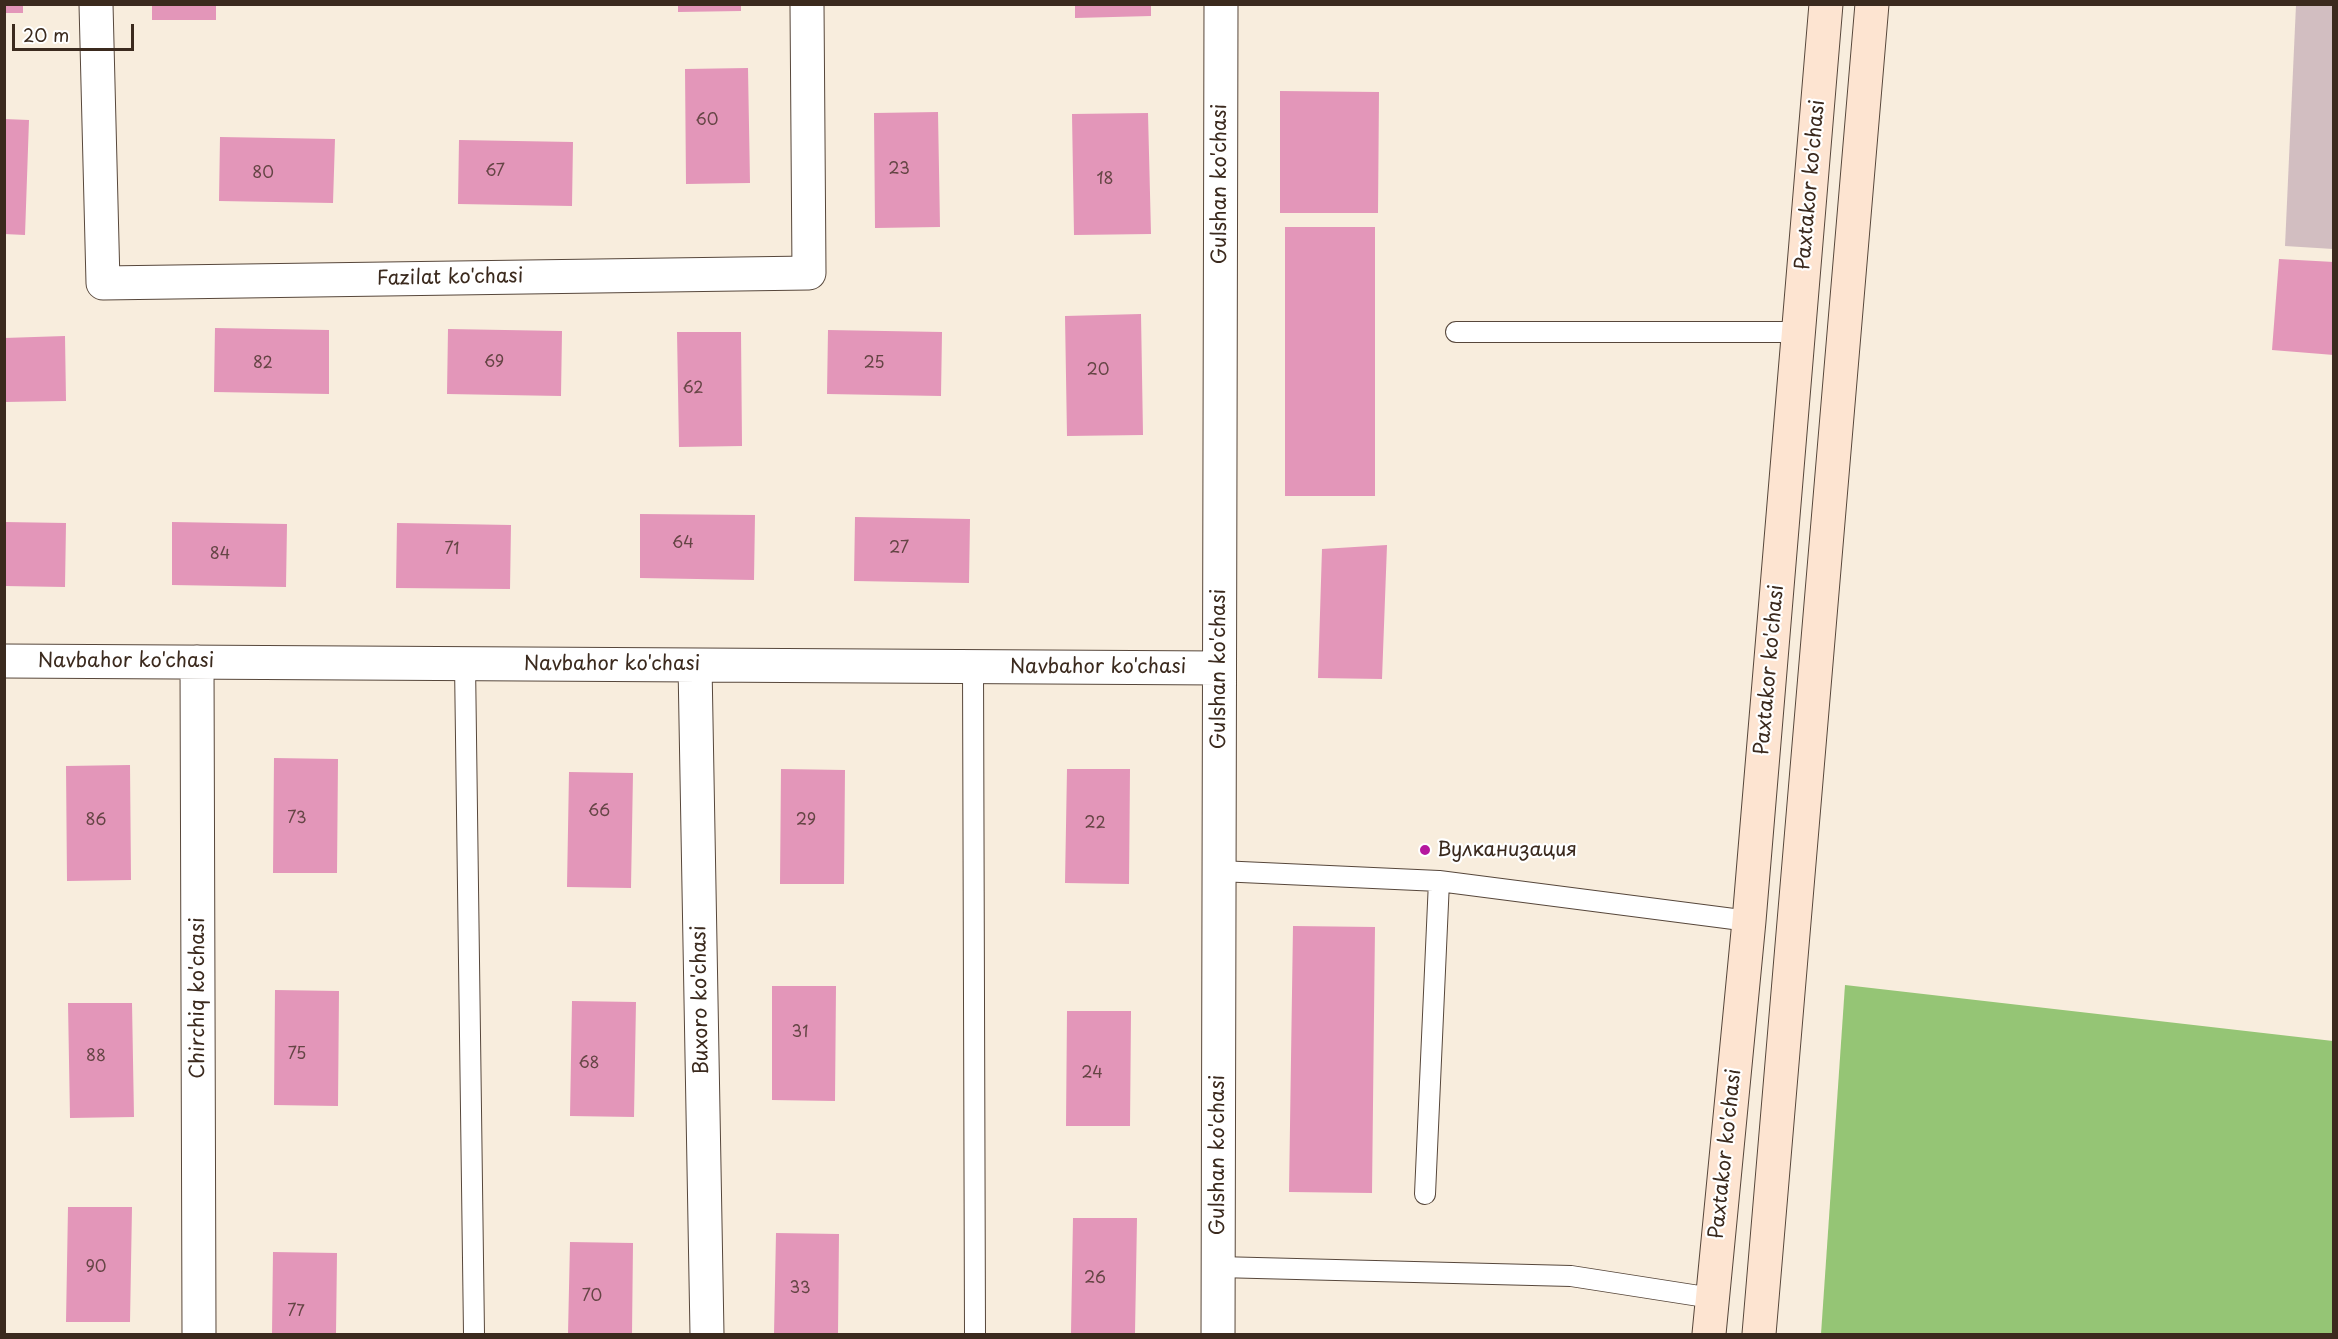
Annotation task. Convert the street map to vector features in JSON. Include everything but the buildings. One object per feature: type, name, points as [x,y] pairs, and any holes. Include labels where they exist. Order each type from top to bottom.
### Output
[{"type":"main road","name":"Paxtakor ko'chasi","points":[[1709,1335],[1749,921],[1826,4]]},
{"type":"main road","points":[[1759,1335],[1872,4]]},
{"type":"street","name":"Fazilat ko'chasi","points":[[96,4],[103,283],[809,273],[807,4]]},
{"type":"street","name":"Gulshan ko'chasi","points":[[1218,1335],[1221,4]]},
{"type":"street","name":"Navbahor ko'chasi","points":[[4,661],[1219,668]]},
{"type":"street","name":"Chirchiq ko'chasi","points":[[197,662],[199,1335]]},
{"type":"street","name":"Buxoro ko'chasi","points":[[695,665],[707,1335]]},
{"type":"lane","points":[[1456,332],[1800,332]]},
{"type":"lane","points":[[465,663],[474,1335]]},
{"type":"lane","points":[[972,666],[975,1335]]},
{"type":"lane","points":[[1219,871],[1439,881],[1749,921]]},
{"type":"lane","points":[[1425,1194],[1439,881]]},
{"type":"lane","points":[[1218,1267],[1571,1276],[1712,1298]]},
{"type":"shaded area","points":[[2296,5],[2333,5],[2333,249],[2285,246]]},
{"type":"green space","points":[[1845,985],[2333,1041],[2333,1334],[1821,1334]]},
{"type":"place","name":"Вулканизация","points":[[1425,850]]}]
